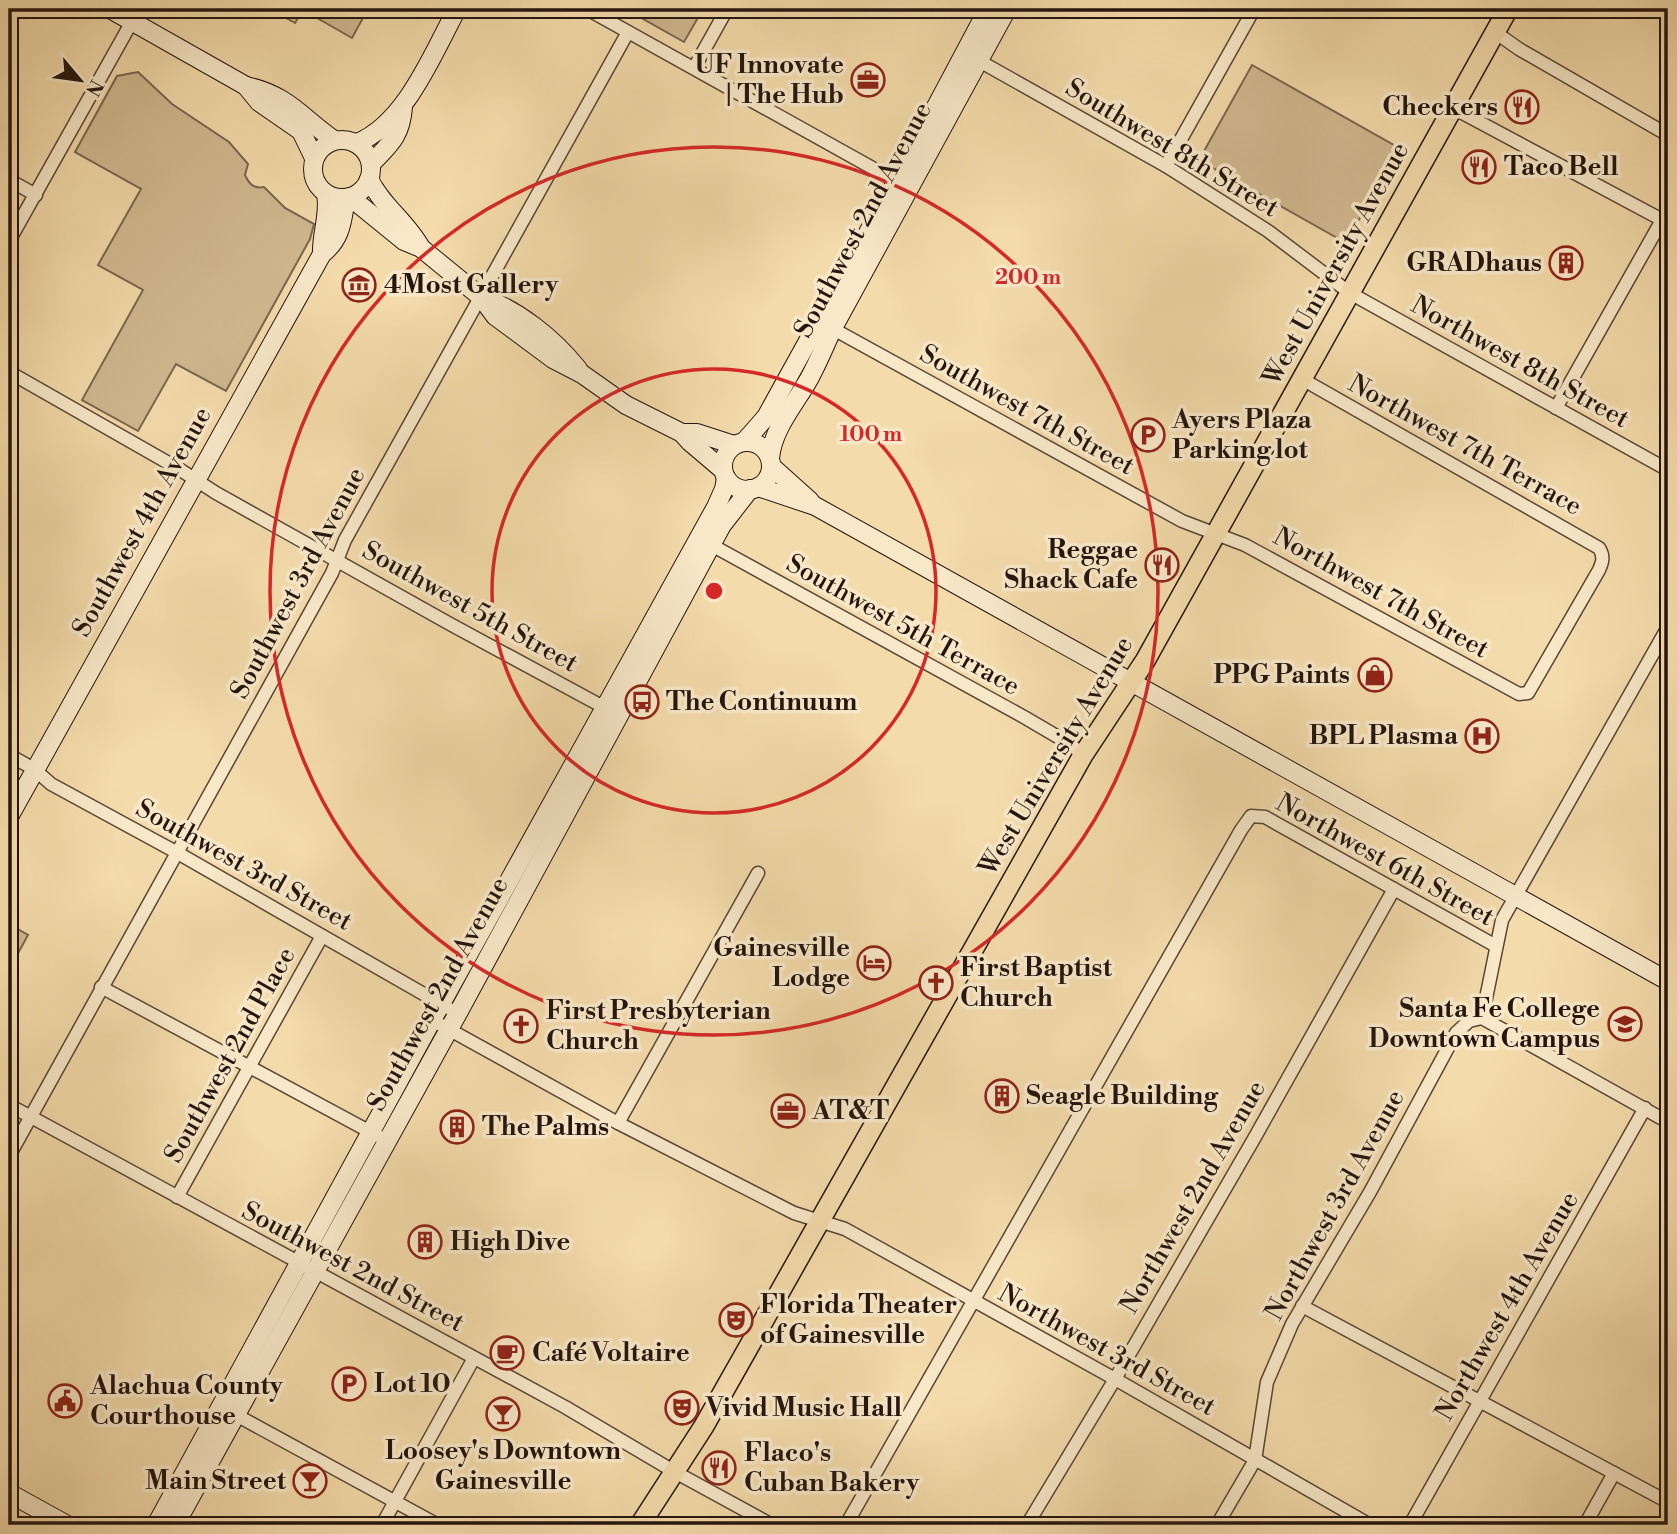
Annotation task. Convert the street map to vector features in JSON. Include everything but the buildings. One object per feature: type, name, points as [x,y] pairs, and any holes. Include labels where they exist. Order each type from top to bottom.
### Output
[{"type":"main road","name":"West University Avenue","points":[[640,1525],[717,1404],[1083,755],[1131,682],[1508,9]]},
{"type":"street","points":[[110,9],[136,15],[246,86],[259,102],[301,131],[314,158],[315,182],[326,194],[348,197],[404,242],[421,248],[481,297],[504,305],[562,349],[582,373],[626,405],[682,433],[736,487],[754,488],[815,506],[1668,981]]},
{"type":"street","points":[[357,144],[379,132],[403,107],[457,9]]},
{"type":"street","points":[[587,9],[903,185]]},
{"type":"street","points":[[694,68],[727,9]]},
{"type":"street","name":"Southwest 2nd Avenue","points":[[972,57],[988,9]]},
{"type":"street","name":"Southwest 2nd Avenue","points":[[739,444],[766,417],[826,325],[972,57],[1007,9]]},
{"type":"street","points":[[1166,166],[1254,9]]},
{"type":"street","points":[[9,242],[136,15]]},
{"type":"street","name":"Southwest 3rd Avenue","points":[[9,1156],[345,540],[628,32]]},
{"type":"street","points":[[1495,32],[1519,49],[1668,135]]},
{"type":"street","name":"Southwest 8th Street","points":[[972,57],[1166,166],[1268,231],[1350,293]]},
{"type":"street","points":[[246,86],[267,90],[285,101],[334,140]]},
{"type":"street","points":[[348,197],[361,191],[370,172],[402,125],[403,107]]},
{"type":"street","points":[[1453,107],[1665,221],[1556,408]]},
{"type":"street","points":[[314,158],[326,144],[334,140],[346,139],[357,144],[369,156],[376,193],[412,232],[421,248]]},
{"type":"street","points":[[9,180],[36,195]]},
{"type":"street","name":"Southwest 4th Avenue","points":[[322,254],[321,239],[328,214],[326,194]]},
{"type":"street","name":"Southwest 4th Avenue","points":[[9,817],[322,254],[334,244],[348,197]]},
{"type":"street","name":"Northwest 8th Street","points":[[1350,293],[1668,470]]},
{"type":"street","name":"Southwest 2nd Avenue","points":[[770,462],[771,449],[781,424],[809,378],[826,325]]},
{"type":"street","name":"Southwest 7th Street","points":[[826,325],[1182,521],[1216,533]]},
{"type":"street","name":"Southwest 5th Street","points":[[9,372],[216,493],[612,711]]},
{"type":"street","name":"Northwest 7th Terrace","points":[[1302,379],[1592,542],[1602,554],[1599,570],[1532,689],[1524,695]]},
{"type":"street","points":[[682,433],[697,433],[739,444],[756,443],[762,447],[770,462],[815,506]]},
{"type":"street","points":[[725,474],[725,456],[739,444]]},
{"type":"street","points":[[754,488],[767,478],[770,462]]},
{"type":"street","name":"Southwest 2nd Avenue","points":[[156,1525],[441,1003],[533,855],[705,542],[724,489],[725,474]]},
{"type":"street","name":"Southwest 2nd Avenue","points":[[705,542],[754,488]]},
{"type":"street","name":"Northwest 7th Street","points":[[1216,533],[1245,545],[1524,695]]},
{"type":"street","name":"Southwest 5th Terrace","points":[[705,542],[1000,704],[1070,744],[1083,755]]},
{"type":"street","points":[[1666,634],[1502,920],[1482,1018],[1668,1122]]},
{"type":"street","name":"Southwest 3rd Street","points":[[9,755],[34,769],[51,784],[458,1013]]},
{"type":"street","name":"Northwest 6th Street","points":[[972,1301],[1251,816],[1265,817],[1496,946]]},
{"type":"street","name":"Southwest 2nd Avenue","points":[[175,1525],[449,1030],[533,855]]},
{"type":"street","points":[[618,1123],[758,873]]},
{"type":"street","name":"Northwest 2nd Avenue","points":[[1027,1525],[1115,1379],[1394,889]]},
{"type":"street","name":"Southwest 2nd Place","points":[[177,1197],[322,936]]},
{"type":"street","points":[[101,987],[388,1141]]},
{"type":"street","name":"Northwest 3rd Avenue","points":[[1217,1525],[1255,1460],[1267,1382],[1301,1306],[1370,1192],[1456,1033],[1469,1021],[1482,1018]]},
{"type":"street","points":[[432,1020],[618,1123],[794,1213],[820,1222]]},
{"type":"street","name":"Southwest 2nd Street","points":[[9,1105],[565,1407],[772,1525]]},
{"type":"street","name":"Northwest 4th Avenue","points":[[1410,1525],[1645,1108]]},
{"type":"street","name":"Northwest 3rd Street","points":[[820,1222],[845,1229],[1370,1525]]},
{"type":"street","points":[[846,1525],[972,1301]]},
{"type":"street","points":[[1301,1306],[1668,1502]]},
{"type":"street","points":[[382,1525],[474,1358]]},
{"type":"street","points":[[236,1415],[438,1525]]},
{"type":"street","points":[[1585,1525],[1615,1473]]},
{"type":"street","points":[[9,1493],[67,1525]]},
{"type":"shaded area","points":[[270,9],[365,9],[352,38],[303,10],[295,23]]},
{"type":"shaded area","points":[[642,9],[703,9],[684,42],[638,16]]},
{"type":"shaded area","points":[[1252,65],[1399,148],[1346,243],[1199,160]]},
{"type":"shaded area","points":[[138,72],[172,104],[229,142],[248,164],[245,175],[252,185],[264,187],[285,208],[314,224],[310,239],[226,391],[176,364],[138,431],[82,400],[143,290],[98,265],[141,189],[75,152],[117,76]]},
{"type":"shaded area","points":[[9,924],[28,935],[9,970]]},
{"type":"place","name":"UF Innovate | The Hub","points":[[868,80]]},
{"type":"place","name":"Checkers","points":[[1522,107]]},
{"type":"place","name":"Taco Bell","points":[[1479,167]]},
{"type":"place","name":"GRADhaus","points":[[1566,263]]},
{"type":"place","name":"4Most Gallery","points":[[359,285]]},
{"type":"place","name":"Ayers Plaza Parking lot","points":[[1148,435]]},
{"type":"place","name":"Reggae Shack Cafe","points":[[1162,565]]},
{"type":"place","name":"PPG Paints","points":[[1375,675]]},
{"type":"place","name":"The Continuum","points":[[642,702]]},
{"type":"place","name":"BPL Plasma","points":[[1482,736]]},
{"type":"place","name":"Gainesville Lodge","points":[[874,963]]},
{"type":"place","name":"First Baptist Church","points":[[936,983]]},
{"type":"place","name":"Santa Fe College Downtown Campus","points":[[1625,1024]]},
{"type":"place","name":"First Presbyterian Church","points":[[521,1026]]},
{"type":"place","name":"Seagle Building","points":[[1002,1096]]},
{"type":"place","name":"AT&T","points":[[788,1111]]},
{"type":"place","name":"The Palms","points":[[457,1127]]},
{"type":"place","name":"High Dive","points":[[425,1242]]},
{"type":"place","name":"Florida Theater of Gainesville","points":[[736,1320]]},
{"type":"place","name":"Café Voltaire","points":[[507,1353]]},
{"type":"place","name":"Lot 10","points":[[349,1384]]},
{"type":"place","name":"Alachua County Courthouse","points":[[65,1401]]},
{"type":"place","name":"Vivid Music Hall","points":[[682,1408]]},
{"type":"place","name":"Loosey's Downtown Gainesville","points":[[503,1414]]},
{"type":"place","name":"Flaco's Cuban Bakery","points":[[719,1468]]},
{"type":"place","name":"Main Street","points":[[310,1481]]}]
